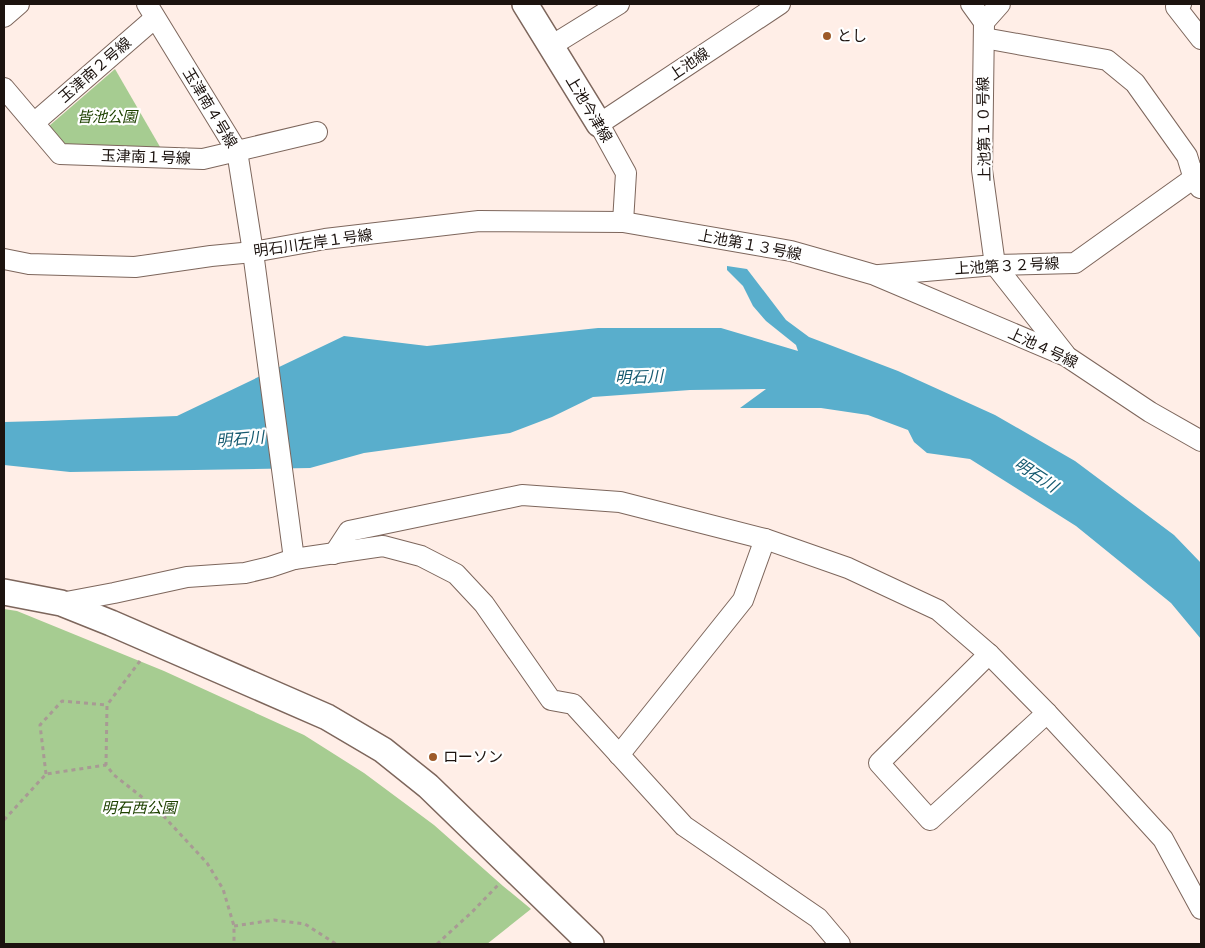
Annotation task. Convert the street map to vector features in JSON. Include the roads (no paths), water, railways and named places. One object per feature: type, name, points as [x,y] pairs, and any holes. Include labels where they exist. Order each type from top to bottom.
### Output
[{"type":"street","points":[[4,17],[19,4]]},
{"type":"street","name":"上池今津線","points":[[525,4],[626,173],[623,222]]},
{"type":"street","points":[[551,46],[619,4]]},
{"type":"street","name":"上池線","points":[[598,124],[780,4]]},
{"type":"street","points":[[971,4],[984,30],[1107,60],[1135,83],[1187,156],[1199,181]]},
{"type":"street","points":[[984,30],[1000,4]]},
{"type":"street","points":[[1177,5],[1201,39]]},
{"type":"street","name":"玉津南２号線","points":[[34,123],[151,11]]},
{"type":"street","name":"玉津南４号線","points":[[151,11],[237,151],[253,252],[294,560]]},
{"type":"street","name":"上池第１０号線","points":[[984,30],[982,170],[995,265]]},
{"type":"street","name":"玉津南１号線","points":[[4,88],[60,154],[203,159],[316,132]]},
{"type":"street","name":"上池第３２号線","points":[[875,275],[995,265],[1075,263],[1199,181]]},
{"type":"street","name":"明石川左岸１号線","points":[[4,259],[30,264],[135,267],[253,252],[325,240],[479,221],[623,222]]},
{"type":"street","name":"上池第１３号線","points":[[623,222],[791,252],[875,275]]},
{"type":"street","points":[[995,265],[1066,356]]},
{"type":"street","name":"上池４号線","points":[[875,275],[1066,356],[1150,412],[1201,441]]},
{"type":"street","points":[[334,554],[349,531],[522,495],[620,502],[765,539],[848,568],[938,610],[989,654],[1047,712],[1163,839],[1201,909]]},
{"type":"street","points":[[619,755],[743,600],[765,539]]},
{"type":"street","points":[[61,602],[114,593],[187,576],[245,572],[294,560],[383,546],[421,556],[456,574],[484,604],[551,700],[573,704],[684,826],[818,918],[840,944]]},
{"type":"street","points":[[4,592],[61,602],[327,717],[383,750],[428,786],[591,944]]},
{"type":"street","points":[[989,654],[879,763],[930,820],[1047,712]]},
{"type":"water","name":"明石川","points":[[727,266],[747,269],[786,320],[809,337],[898,371],[995,415],[1075,461],[1174,535],[1201,563],[1201,639],[1171,603],[1076,526],[970,459],[927,453],[914,442],[908,430],[868,415],[821,408],[740,408],[766,389],[690,390],[593,397],[552,417],[510,433],[364,453],[310,468],[70,472],[4,465],[4,422],[177,416],[344,336],[427,346],[598,328],[721,328],[798,351],[796,345],[766,321],[753,306],[743,286],[727,270]]},
{"type":"place","name":"とし","points":[[827,36]]},
{"type":"place","name":"ローソン","points":[[433,757]]},
{"type":"park label","name":"皆池公園","points":[[107,117]]},
{"type":"park label","name":"明石西公園","points":[[139,808]]}]
